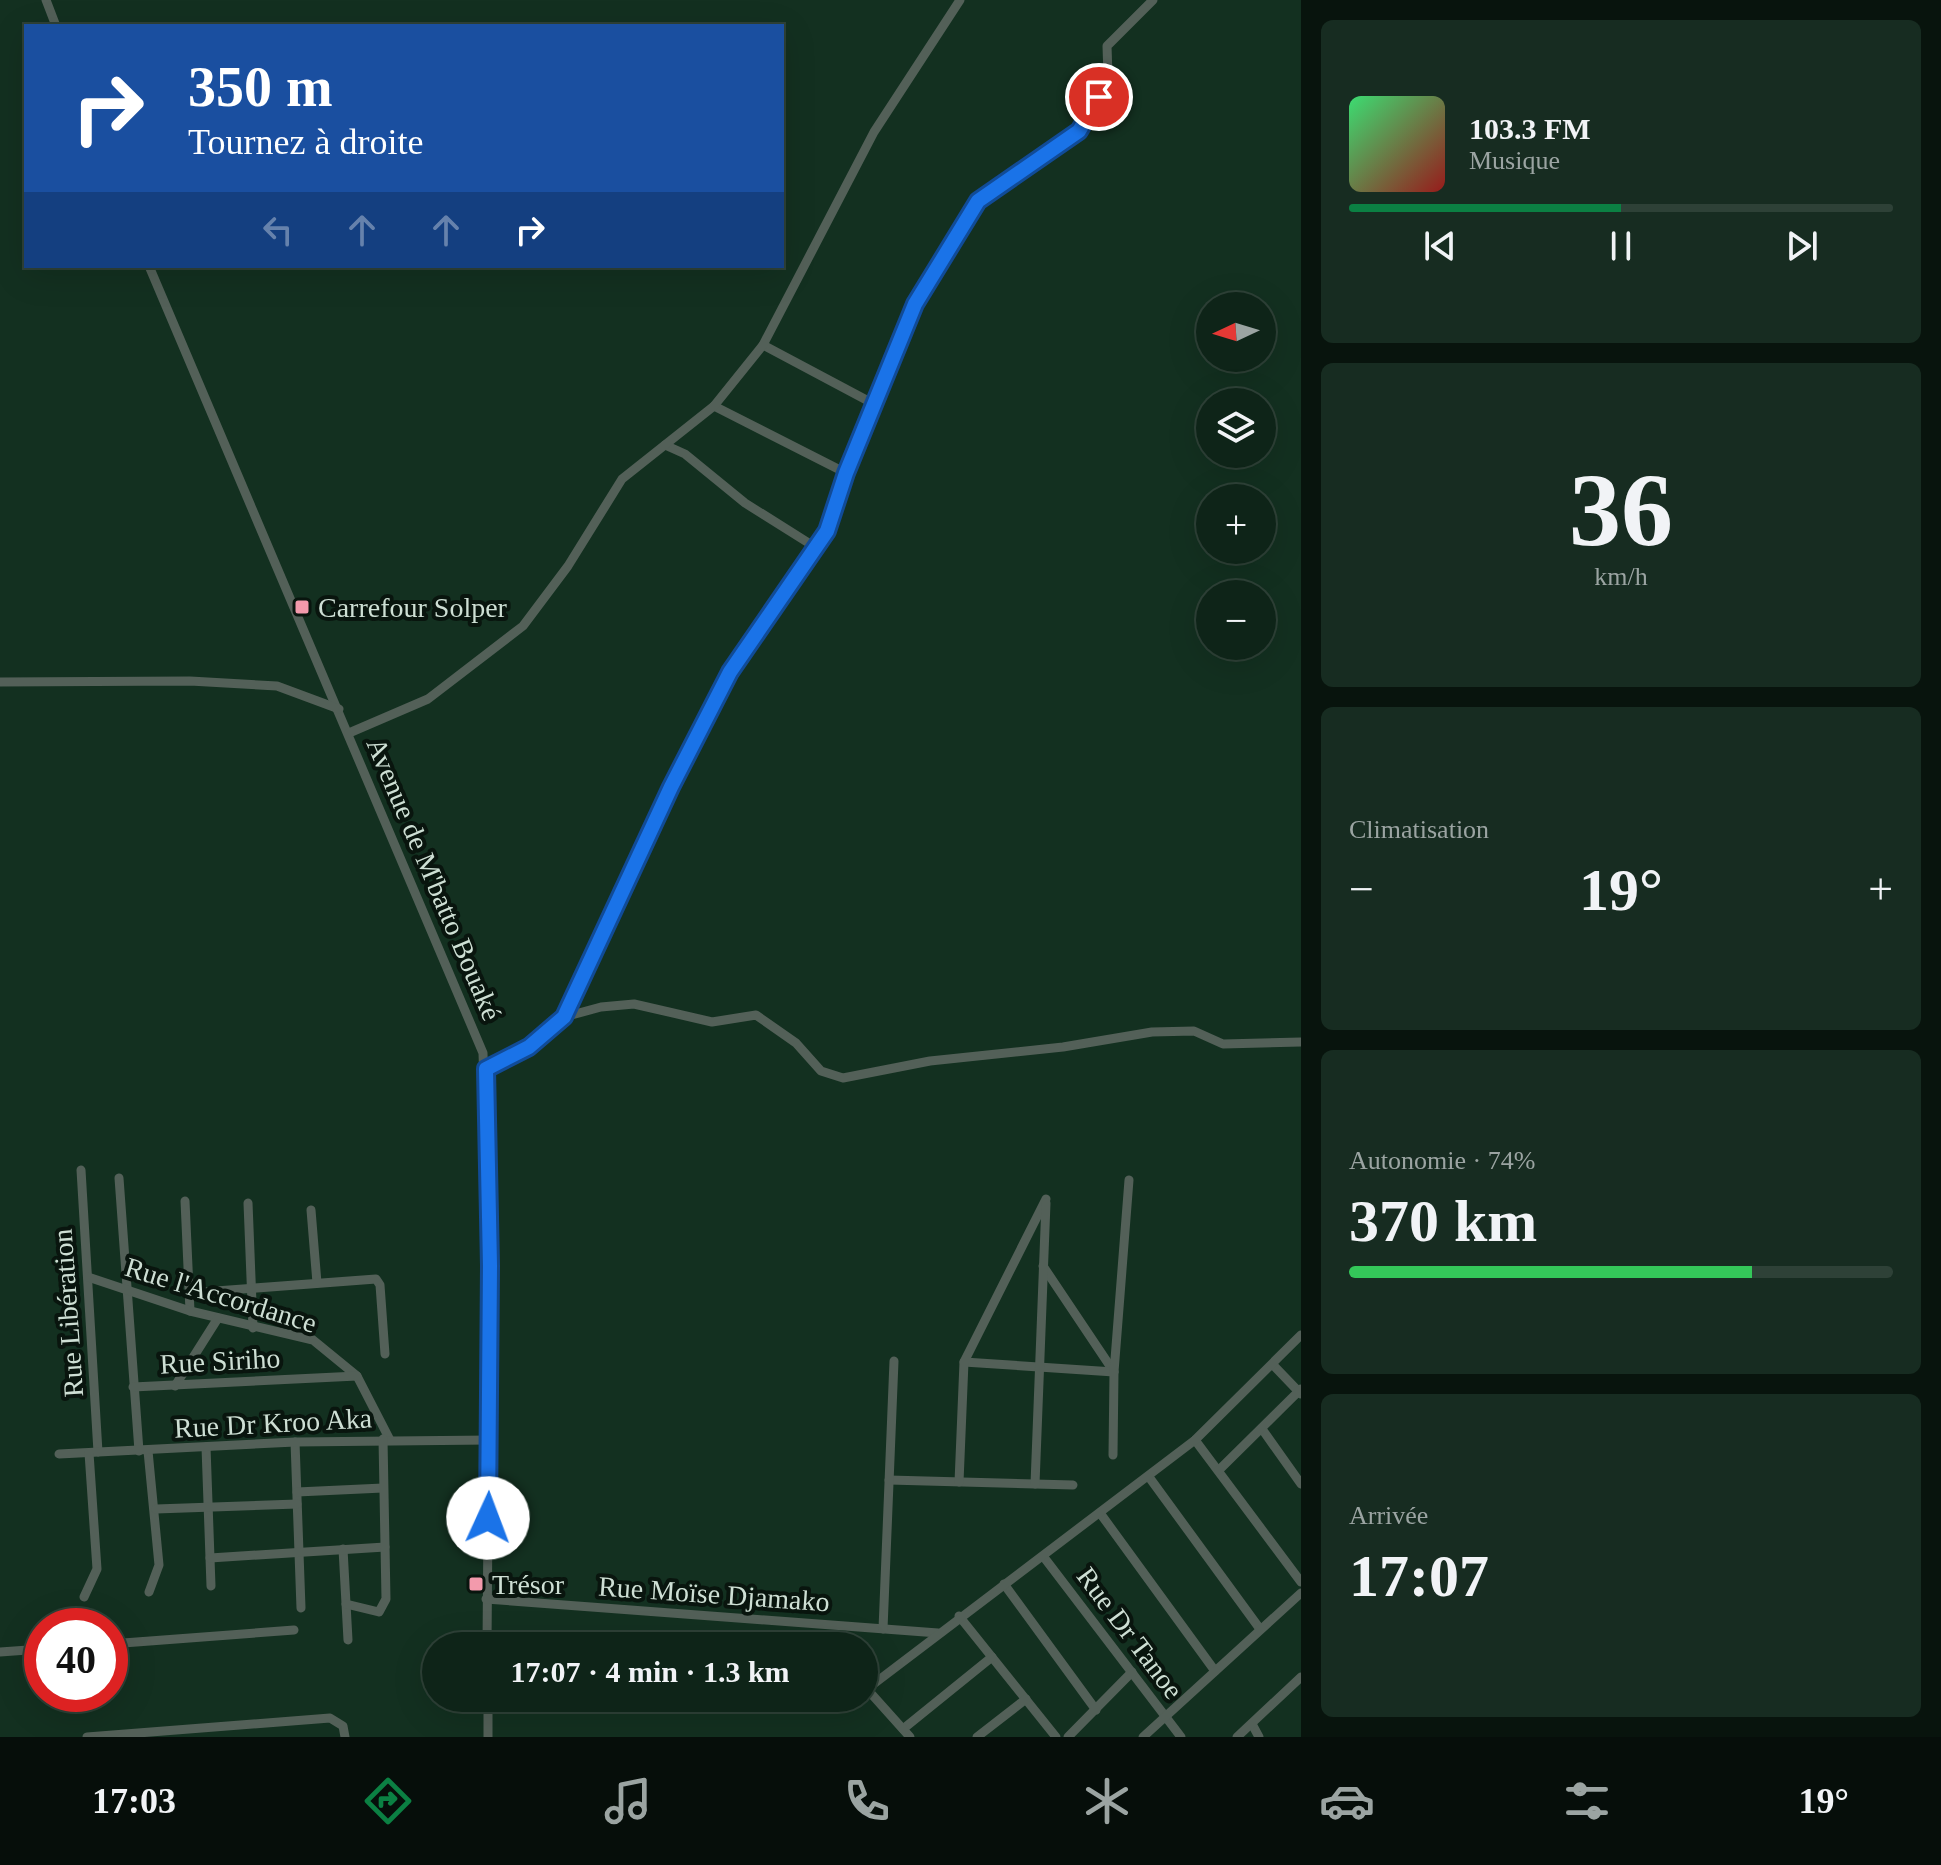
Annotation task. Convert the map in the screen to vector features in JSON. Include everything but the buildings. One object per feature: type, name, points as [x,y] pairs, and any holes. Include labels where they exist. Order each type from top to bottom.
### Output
[{"type":"street","points":[[46,0],[55,24]]},
{"type":"street","points":[[349,733],[428,699],[523,626],[568,566],[622,479],[714,406],[763,345],[874,132],[960,0]]},
{"type":"street","points":[[486,1069],[529,1047],[564,1017],[671,787],[730,672],[827,531],[846,473],[915,304],[978,201],[1079,131],[1108,76],[1107,46],[1153,0]]},
{"type":"street","name":"Avenue de M'batto Bouaké","points":[[150,268],[474,1027],[486,1069],[490,1440],[487,1632]]},
{"type":"street","points":[[763,345],[874,404]]},
{"type":"street","points":[[714,406],[846,473]]},
{"type":"street","points":[[665,445],[685,454],[745,503],[815,547]]},
{"type":"street","points":[[0,682],[190,681],[277,686],[339,709]]},
{"type":"street","points":[[564,1017],[634,1004],[712,1022],[756,1015],[796,1043],[821,1071],[843,1078],[930,1061],[1063,1047],[1152,1032],[1194,1031],[1223,1044],[1301,1042]]},
{"type":"street","name":"Rue Libération","points":[[81,1170],[88,1277],[97,1569],[84,1597]]},
{"type":"street","points":[[119,1178],[133,1387],[156,1509],[159,1565],[149,1592]]},
{"type":"street","points":[[1113,1455],[1114,1372],[1129,1180]]},
{"type":"street","points":[[959,1482],[964,1362],[1046,1199],[1035,1484]]},
{"type":"street","points":[[185,1201],[190,1311]]},
{"type":"street","points":[[248,1203],[253,1328]]},
{"type":"street","points":[[311,1210],[317,1283]]},
{"type":"street","points":[[1043,1266],[1114,1372]]},
{"type":"street","name":"Rue l'Accordance","points":[[88,1277],[190,1311],[313,1340],[357,1376],[386,1439]]},
{"type":"street","points":[[189,1293],[376,1279],[380,1285],[385,1354]]},
{"type":"street","points":[[175,1386],[218,1318]]},
{"type":"street","points":[[910,1737],[867,1689],[959,1616],[1195,1440],[1301,1335]]},
{"type":"street","points":[[883,1629],[894,1361]]},
{"type":"street","points":[[964,1362],[1114,1372]]},
{"type":"street","points":[[1219,1470],[1300,1391],[1273,1365]]},
{"type":"street","name":"Rue Siriho","points":[[133,1387],[357,1376]]},
{"type":"street","points":[[1262,1429],[1301,1484]]},
{"type":"street","points":[[346,1604],[379,1612],[386,1599],[383,1488],[386,1439]]},
{"type":"street","name":"Rue Dr Kroo Aka","points":[[59,1454],[386,1439],[490,1440]]},
{"type":"street","points":[[1195,1440],[1301,1582]]},
{"type":"street","points":[[295,1442],[301,1608]]},
{"type":"street","points":[[206,1447],[211,1586]]},
{"type":"street","points":[[1149,1477],[1260,1629]]},
{"type":"street","points":[[889,1480],[1073,1485]]},
{"type":"street","points":[[297,1492],[383,1488]]},
{"type":"street","points":[[156,1509],[297,1504]]},
{"type":"street","points":[[1100,1513],[1215,1671]]},
{"type":"street","points":[[210,1558],[385,1547]]},
{"type":"street","points":[[343,1549],[348,1640]]},
{"type":"street","name":"Rue Dr Tanoe","points":[[1043,1556],[1181,1737]]},
{"type":"street","points":[[1004,1584],[1096,1710]]},
{"type":"street","points":[[1143,1737],[1301,1593]]},
{"type":"street","name":"Rue Moïse Djamako","points":[[486,1599],[938,1633]]},
{"type":"street","points":[[959,1616],[1056,1737]]},
{"type":"street","points":[[128,1643],[294,1630]]},
{"type":"street","points":[[0,1652],[24,1650]]},
{"type":"street","points":[[903,1729],[992,1657]]},
{"type":"street","points":[[1068,1737],[1132,1672]]},
{"type":"street","points":[[1237,1737],[1300,1681]]},
{"type":"street","points":[[977,1737],[1026,1699]]},
{"type":"street","points":[[488,1712],[488,1737]]},
{"type":"street","points":[[87,1737],[330,1718],[343,1726],[345,1737]]},
{"type":"street","points":[[1252,1724],[1259,1737]]},
{"type":"place","name":"Carrefour Solper","points":[[302,607]]},
{"type":"place","name":"Trésor","points":[[476,1584]]},
{"type":"route","points":[[488,1518],[490,1266],[486,1069],[529,1047],[564,1017],[671,787],[730,672],[827,531],[846,473],[915,304],[978,201],[1079,131],[1099,97]]}]
